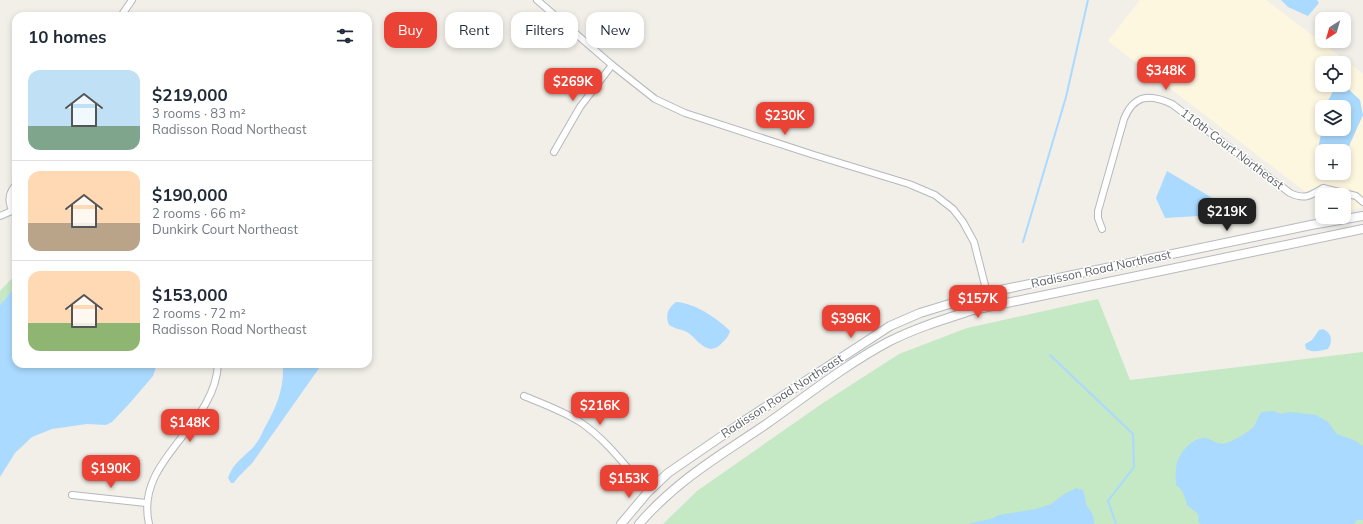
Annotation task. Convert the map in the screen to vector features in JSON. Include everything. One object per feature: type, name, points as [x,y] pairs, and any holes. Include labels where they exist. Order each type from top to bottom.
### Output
[{"type":"main road","name":"Radisson Road Northeast","points":[[621,524],[648,492],[668,473],[735,426],[890,326],[920,313],[986,293],[1304,226],[1363,216]]},
{"type":"main road","name":"Radisson Road Northeast","points":[[639,524],[681,482],[717,456],[859,360],[889,342],[933,323],[973,310],[1363,229]]},
{"type":"street","points":[[124,12],[132,0]]},
{"type":"street","points":[[539,1],[655,99],[685,113],[909,184],[935,195],[954,209],[974,242],[986,293],[992,306]]},
{"type":"street","points":[[554,152],[580,107],[612,64]]},
{"type":"street","name":"110th Court Northeast","points":[[1102,229],[1098,218],[1098,211],[1124,119],[1128,110],[1134,103],[1149,96],[1160,98],[1172,104],[1290,193],[1304,197],[1312,196],[1323,188],[1356,196],[1363,202]]},
{"type":"street","points":[[12,190],[8,199],[12,206]]},
{"type":"street","points":[[0,216],[12,211]]},
{"type":"street","points":[[149,524],[146,502],[153,478],[210,397],[216,379],[217,368]]},
{"type":"street","points":[[524,396],[565,414],[590,429],[606,444],[648,492]]},
{"type":"street","points":[[72,495],[146,502]]},
{"type":"shaded area","points":[[1140,0],[1266,0],[1315,37],[1315,48],[1329,48],[1339,56],[1315,56],[1315,92],[1351,92],[1351,65],[1363,74],[1363,207],[1351,210],[1351,188],[1315,188],[1315,190],[1311,189],[1307,193],[1108,41]]},
{"type":"green space","points":[[12,278],[12,291],[0,305],[0,291]]},
{"type":"green space","points":[[1098,299],[1130,380],[1363,352],[1363,524],[663,524],[697,491],[823,403],[899,354],[967,328]]},
{"type":"water","points":[[1281,0],[1317,0],[1319,3],[1308,16],[1288,7]]},
{"type":"water","points":[[1332,92],[1351,92],[1360,100],[1363,115],[1350,144],[1319,144],[1321,136],[1351,136],[1351,100],[1328,100]]},
{"type":"water","points":[[1167,171],[1214,199],[1199,216],[1165,218],[1156,198]]},
{"type":"water","points":[[12,291],[12,368],[156,368],[153,376],[112,422],[106,425],[87,424],[52,429],[32,437],[15,453],[0,477],[0,305]]},
{"type":"water","points":[[676,302],[691,305],[712,316],[730,331],[728,336],[716,348],[711,349],[702,346],[687,332],[669,325],[667,315],[671,307]]},
{"type":"water","points":[[1323,329],[1330,335],[1331,338],[1331,343],[1328,349],[1314,351],[1306,349],[1305,344],[1312,340],[1319,330]]},
{"type":"water","points":[[283,368],[319,368],[253,462],[234,483],[231,483],[228,478],[233,467],[258,441],[269,421],[279,397]]},
{"type":"water","points":[[1274,411],[1281,414],[1290,412],[1316,415],[1328,422],[1337,434],[1354,440],[1363,446],[1363,520],[1357,520],[1354,524],[1201,524],[1198,521],[1199,517],[1197,513],[1187,505],[1183,492],[1176,485],[1176,466],[1181,454],[1188,446],[1200,438],[1205,438],[1221,444],[1232,441],[1252,428],[1262,412]]},
{"type":"water","points":[[1076,488],[1083,490],[1087,506],[1093,516],[1094,524],[967,524],[991,519],[999,515],[1036,509],[1051,504]]},
{"type":"waterway","points":[[1023,242],[1066,97],[1088,0]]},
{"type":"waterway","points":[[1050,355],[1133,434],[1134,467],[1108,501],[1116,524]]}]
